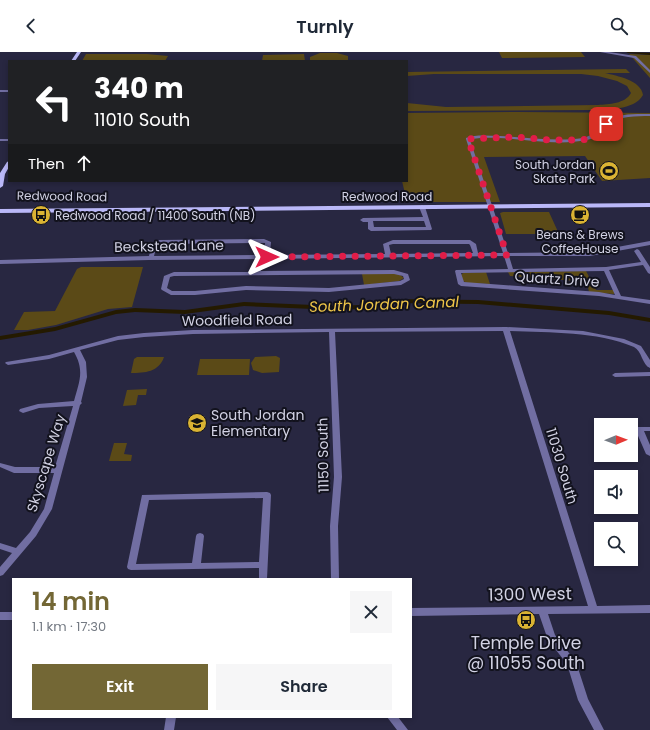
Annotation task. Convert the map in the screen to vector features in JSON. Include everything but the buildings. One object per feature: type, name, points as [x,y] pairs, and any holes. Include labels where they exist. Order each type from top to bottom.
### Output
[{"type":"main road","points":[[0,186],[1,174],[8,164]]},
{"type":"main road","name":"Redwood Road","points":[[0,211],[650,205]]},
{"type":"main road","name":"Redwood Road","points":[[0,206],[108,207],[125,209]]},
{"type":"street","points":[[602,52],[635,57],[650,72]]},
{"type":"street","points":[[644,263],[606,269],[513,270],[468,140],[470,138],[582,140],[593,137],[607,122],[612,120],[632,116],[650,115]]},
{"type":"street","points":[[370,220],[371,229],[429,229],[422,207]]},
{"type":"street","points":[[363,220],[426,219]]},
{"type":"street","points":[[388,256],[387,243],[467,241],[473,244],[476,255]]},
{"type":"street","points":[[151,258],[155,243],[159,242],[268,242],[267,257]]},
{"type":"street","name":"Beckstead Lane","points":[[0,262],[151,258],[590,254],[650,243]]},
{"type":"street","points":[[637,251],[650,272]]},
{"type":"street","points":[[258,273],[259,257]]},
{"type":"street","points":[[606,269],[619,297]]},
{"type":"street","name":"Quartz Drive","points":[[513,270],[458,271],[461,284],[619,297],[650,302]]},
{"type":"street","points":[[394,272],[406,275],[407,280],[404,282],[329,290],[246,288],[195,293],[171,293],[164,289],[167,276],[169,275],[258,273],[394,272]]},
{"type":"street","name":"Woodfield Road","points":[[8,363],[49,357],[112,339],[144,335],[193,332],[506,329],[596,335],[622,340],[639,347],[650,366]]},
{"type":"street","name":"11030 South","points":[[506,329],[594,610]]},
{"type":"street","name":"11150 South","points":[[332,330],[338,477],[334,526],[335,578]]},
{"type":"street","name":"Skyscape Way","points":[[0,573],[33,534],[48,509],[83,384],[84,368],[76,349]]},
{"type":"street","points":[[615,375],[650,374]]},
{"type":"street","points":[[23,410],[38,406],[78,403]]},
{"type":"street","points":[[650,429],[639,429],[650,454]]},
{"type":"street","points":[[1,465],[14,470],[59,470]]},
{"type":"street","points":[[263,565],[131,567],[145,497],[267,495],[263,578]]},
{"type":"street","points":[[196,566],[200,536]]},
{"type":"street","points":[[0,546],[17,552]]},
{"type":"street","name":"1300 West","points":[[412,612],[650,609]]},
{"type":"street","points":[[542,610],[551,637],[571,662],[583,700],[599,730]]},
{"type":"street","points":[[0,616],[12,616]]},
{"type":"street","points":[[169,730],[171,718]]},
{"type":"street","points":[[393,718],[403,730]]},
{"type":"shaded area","points":[[499,52],[581,52],[585,57],[502,58]]},
{"type":"shaded area","points":[[320,53],[337,53],[348,56],[348,60],[310,60],[310,57]]},
{"type":"shaded area","points":[[86,54],[147,54],[168,56],[166,60],[83,60]]},
{"type":"shaded area","points":[[304,54],[305,60],[262,60],[263,55]]},
{"type":"shaded area","points":[[629,54],[650,55],[650,78]]},
{"type":"shaded area","points":[[626,69],[630,73],[605,73],[622,77],[633,82],[638,86],[643,95],[633,104],[626,107],[611,109],[408,111],[408,103],[446,107],[612,104],[625,99],[631,93],[627,86],[617,81],[598,76],[581,74],[434,74],[408,76],[408,72]]},
{"type":"shaded area","points":[[408,113],[650,113],[650,178],[602,181],[585,156],[484,157],[500,202],[407,202],[402,182],[408,182]]},
{"type":"shaded area","points":[[549,212],[559,234],[506,234],[500,213]]},
{"type":"shaded area","points":[[81,267],[143,267],[132,307],[108,309],[56,325],[28,330],[14,330],[24,312],[55,311],[77,269]]},
{"type":"shaded area","points":[[586,271],[596,290],[614,290],[614,294],[589,292],[587,283],[589,282],[510,276],[508,272]]},
{"type":"shaded area","points":[[486,272],[490,284],[467,283],[463,281],[461,275],[463,273]]},
{"type":"shaded area","points":[[362,274],[399,274],[404,278],[399,281],[364,285]]},
{"type":"shaded area","points":[[276,356],[280,358],[279,372],[262,373],[253,370],[251,363],[255,357]]},
{"type":"shaded area","points":[[137,357],[164,357],[159,366],[151,371],[131,373],[134,359]]},
{"type":"shaded area","points":[[200,359],[250,359],[249,375],[197,375]]},
{"type":"shaded area","points":[[147,389],[146,395],[138,395],[136,405],[123,406],[127,390]]},
{"type":"shaded area","points":[[114,443],[127,443],[124,454],[132,455],[131,461],[109,461]]},
{"type":"waterway","points":[[628,52],[650,54]]},
{"type":"waterway","name":"South Jordan Canal","points":[[0,338],[55,329],[116,312],[135,310],[185,312],[244,304],[337,308],[359,307],[393,301],[478,302],[609,313],[650,320]]},
{"type":"place","name":"South Jordan Skate Park","points":[[609,171]]},
{"type":"place","name":"Redwood Road / 11400 South (NB)","points":[[41,215]]},
{"type":"place","name":"Beans & Brews CoffeeHouse","points":[[580,215]]},
{"type":"place","name":"South Jordan Elementary","points":[[197,423]]},
{"type":"place","name":"Temple Drive @ 11055 South","points":[[526,620]]},
{"type":"route","points":[[267,257],[507,255],[468,139],[475,137],[521,137],[550,140],[582,140],[593,137],[606,124]]}]
